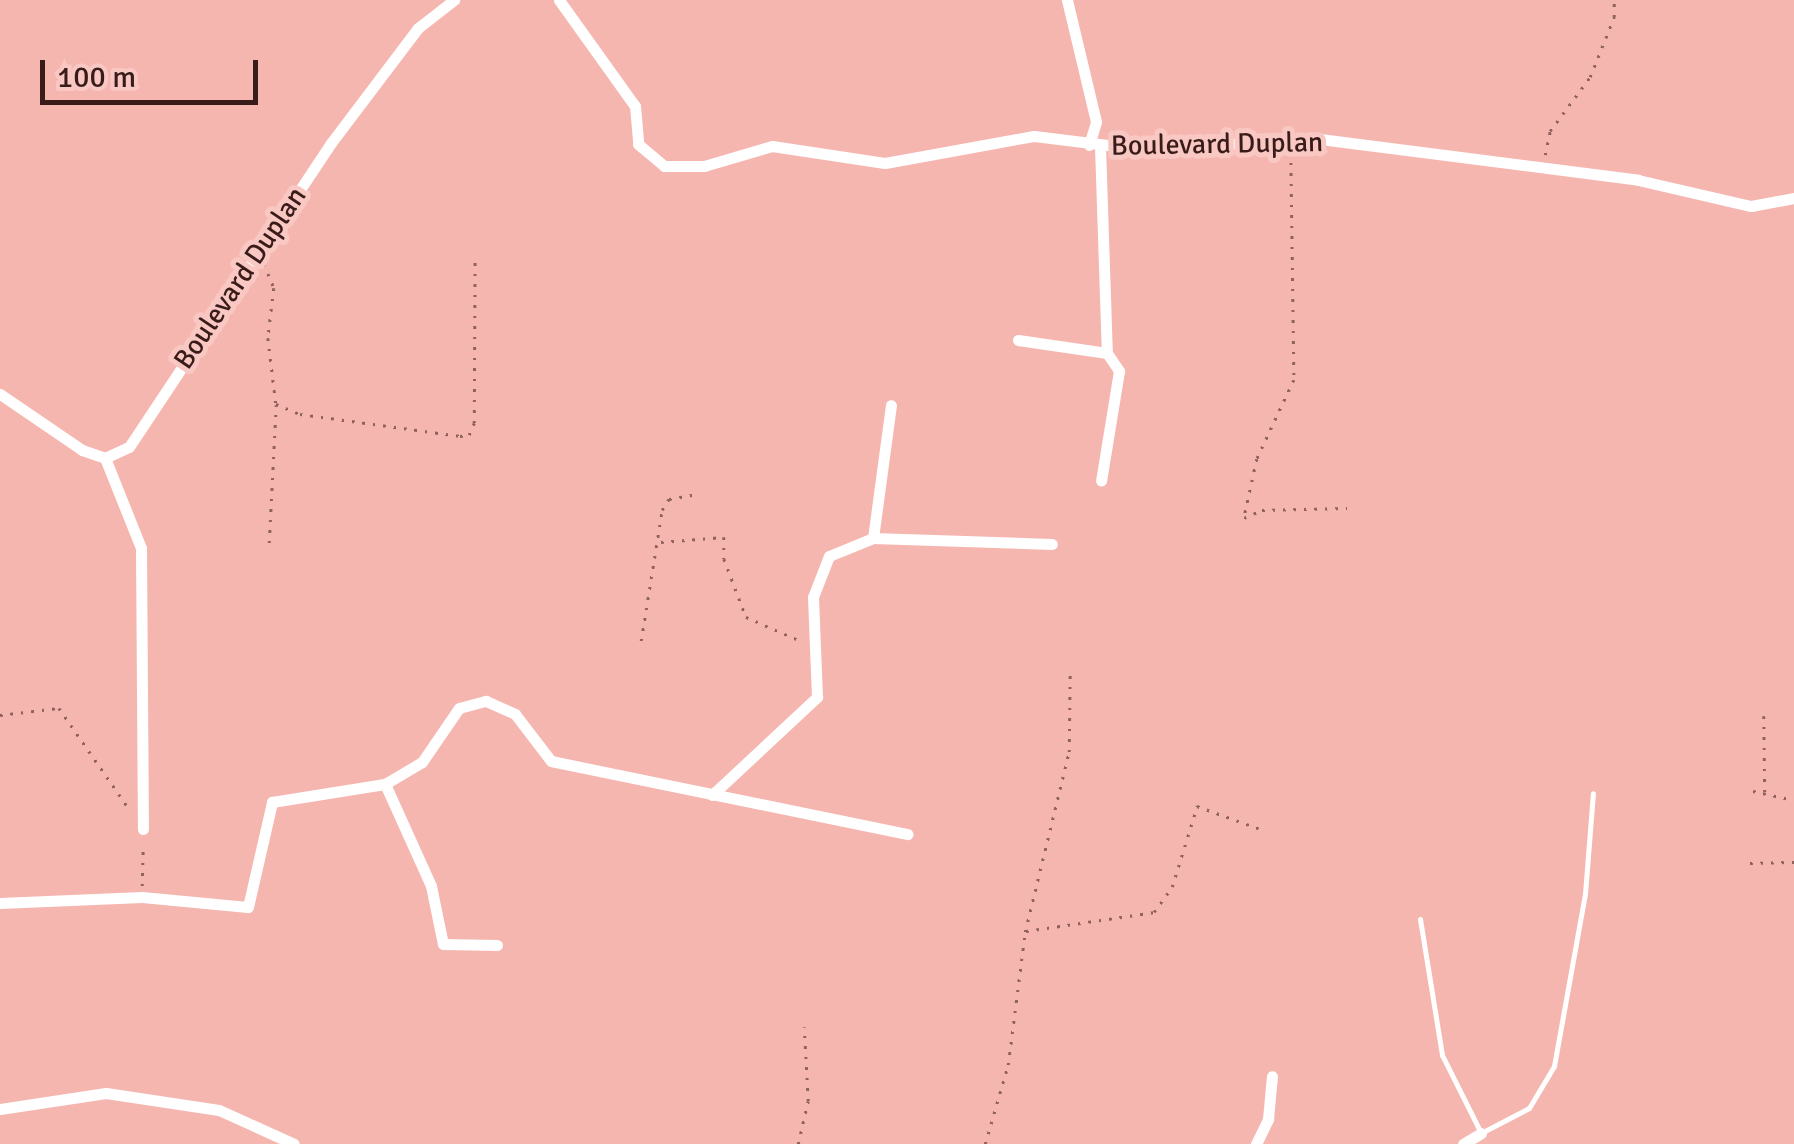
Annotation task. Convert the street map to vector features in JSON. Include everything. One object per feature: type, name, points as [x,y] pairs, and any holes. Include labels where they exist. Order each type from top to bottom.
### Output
[{"type":"street","name":"Boulevard Duplan","points":[[105,458],[129,447],[256,249],[418,28],[454,0]]},
{"type":"street","name":"Boulevard Duplan","points":[[559,0],[634,106],[638,144],[664,166],[704,166],[772,146],[885,162],[1034,136],[1094,146],[1320,139],[1541,171],[1638,180],[1751,206],[1794,198]]},
{"type":"street","points":[[1067,0],[1096,122],[1094,146],[1108,353],[1118,364],[1119,383],[1102,482]]},
{"type":"street","points":[[1018,340],[1108,353]]},
{"type":"street","points":[[0,394],[41,428],[105,458],[141,548],[144,829]]},
{"type":"street","points":[[873,538],[892,405]]},
{"type":"street","points":[[712,795],[817,697],[813,597],[828,556],[873,538],[1052,544]]},
{"type":"street","points":[[0,903],[142,897],[248,906],[272,802],[385,784],[422,762],[459,708],[486,701],[515,714],[551,761],[908,834]]},
{"type":"street","points":[[385,784],[432,886],[443,944],[496,944]]},
{"type":"street","points":[[1256,1144],[1268,1119],[1272,1076]]},
{"type":"street","points":[[0,1108],[106,1093],[218,1110],[294,1144]]},
{"type":"street","points":[[1463,1144],[1482,1133]]},
{"type":"lane","points":[[1420,918],[1442,1055],[1482,1133],[1529,1108],[1554,1066],[1585,894],[1593,794]]},
{"type":"path","points":[[1541,171],[1550,130],[1590,76],[1614,17],[1614,0]]},
{"type":"path","points":[[1291,140],[1294,380],[1257,459],[1244,518],[1262,510],[1347,508]]},
{"type":"path","points":[[256,249],[274,288],[268,338],[276,404],[269,543]]},
{"type":"path","points":[[276,404],[300,414],[469,435],[474,256]]},
{"type":"path","points":[[641,640],[669,499],[698,494]]},
{"type":"path","points":[[661,542],[724,537],[724,559],[746,617],[816,648]]},
{"type":"path","points":[[985,1144],[1008,1066],[1025,932],[1069,752],[1070,668]]},
{"type":"path","points":[[0,715],[59,708],[144,829],[142,897]]},
{"type":"path","points":[[1764,716],[1765,794]]},
{"type":"path","points":[[1753,790],[1794,800]]},
{"type":"path","points":[[1025,932],[1154,912],[1172,887],[1197,806],[1263,830]]},
{"type":"path","points":[[1750,863],[1794,862]]},
{"type":"path","points":[[798,1144],[808,1102],[804,1026]]}]
